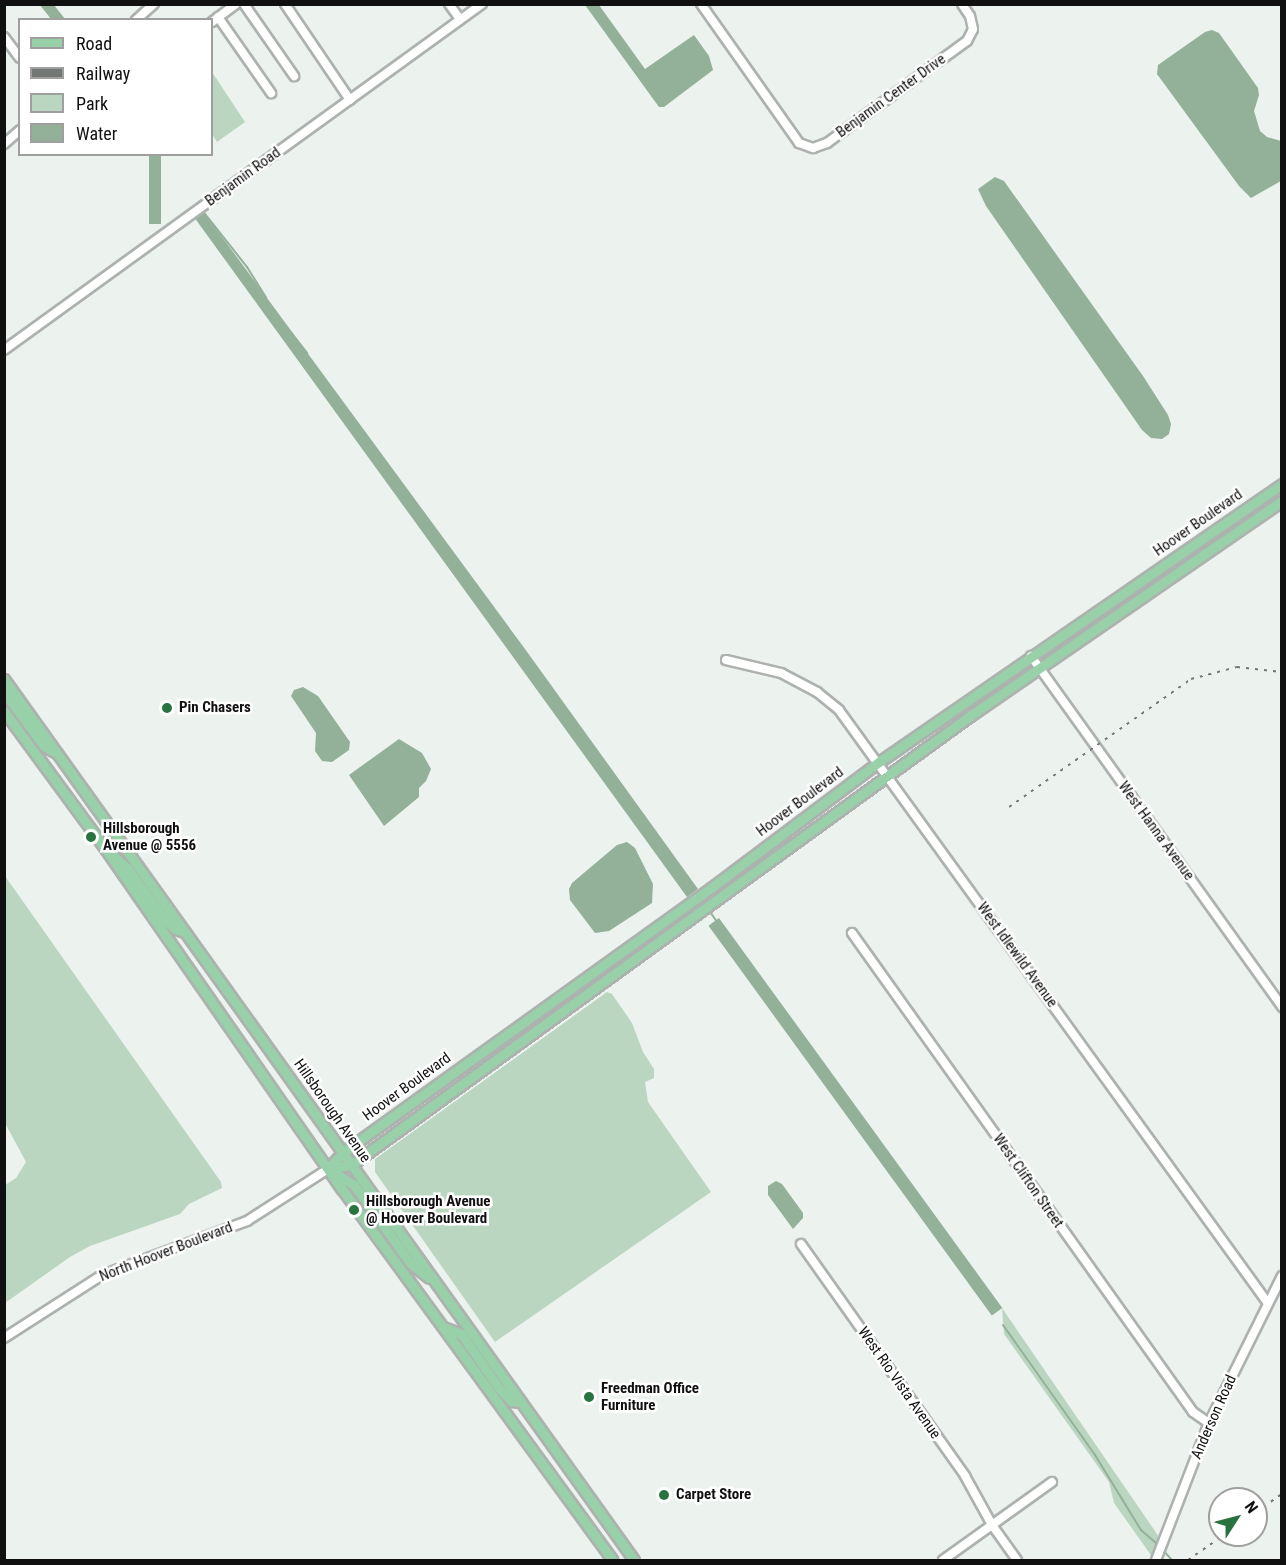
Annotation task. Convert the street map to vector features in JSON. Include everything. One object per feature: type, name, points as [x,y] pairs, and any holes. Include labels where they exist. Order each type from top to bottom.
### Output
[{"type":"main road","name":"Hoover Boulevard","points":[[328,1169],[342,1153],[711,888],[879,762],[1281,484]]},
{"type":"main road","name":"Hoover Boulevard","points":[[328,1169],[351,1165],[1040,669],[1281,501]]},
{"type":"main road","name":"Hillsborough Avenue","points":[[4,679],[634,1560]]},
{"type":"main road","points":[[4,692],[44,746],[57,753]]},
{"type":"main road","points":[[4,711],[106,850],[328,1169],[613,1560]]},
{"type":"main road","points":[[106,850],[127,868],[171,926],[185,932]]},
{"type":"main road","points":[[328,1169],[354,1185],[410,1263],[438,1285]]},
{"type":"main road","points":[[443,1326],[461,1334],[499,1388],[511,1401],[521,1402]]},
{"type":"street","points":[[138,18],[154,4]]},
{"type":"street","points":[[236,4],[215,20],[271,93]]},
{"type":"street","points":[[244,4],[294,76]]},
{"type":"street","points":[[285,4],[350,100]]},
{"type":"street","points":[[449,4],[460,19]]},
{"type":"street","name":"Benjamin Road","points":[[4,350],[482,4]]},
{"type":"street","name":"Benjamin Center Drive","points":[[701,4],[799,143],[813,148],[827,143],[967,41],[973,28],[970,16],[962,4]]},
{"type":"street","points":[[4,37],[18,55]]},
{"type":"street","points":[[4,144],[18,132]]},
{"type":"street","name":"West Hanna Avenue","points":[[1031,657],[1281,1007]]},
{"type":"street","name":"West Idlewild Avenue","points":[[726,660],[781,673],[817,692],[839,710],[879,762],[1267,1302]]},
{"type":"street","name":"West Clifton Street","points":[[852,933],[1193,1412],[1209,1423]]},
{"type":"street","name":"North Hoover Boulevard","points":[[4,1338],[102,1275],[247,1221],[328,1169]]},
{"type":"street","name":"West Rio Vista Avenue","points":[[801,1244],[965,1476],[992,1525],[1017,1560]]},
{"type":"street","name":"Anderson Road","points":[[1157,1557],[1209,1423],[1281,1276]]},
{"type":"street","points":[[943,1560],[1052,1482]]},
{"type":"green space","points":[[213,74],[245,122],[217,142],[213,136]]},
{"type":"green space","points":[[5,876],[221,1182],[222,1188],[189,1204],[180,1214],[90,1246],[70,1257],[5,1303],[5,1185],[16,1178],[26,1162],[5,1123]]},
{"type":"green space","points":[[607,992],[612,994],[632,1023],[643,1052],[654,1069],[654,1078],[645,1082],[648,1102],[711,1192],[495,1342],[375,1172],[375,1159]]},
{"type":"green space","points":[[1002,1308],[1157,1534],[1160,1540],[1153,1558],[1114,1503],[1109,1482],[1004,1334]]},
{"type":"water","points":[[40,5],[54,5],[64,18],[50,18]]},
{"type":"water","points":[[585,5],[599,5],[645,69],[694,35],[709,56],[713,70],[664,107],[659,107]]},
{"type":"water","points":[[1212,30],[1219,33],[1258,88],[1259,95],[1254,111],[1260,131],[1267,137],[1281,141],[1281,181],[1251,198],[1239,186],[1157,74],[1158,65],[1205,32]]},
{"type":"water","points":[[149,156],[161,156],[161,224],[149,224]]},
{"type":"water","points":[[995,177],[1004,181],[1143,376],[1168,415],[1171,424],[1169,434],[1162,439],[1151,438],[1142,430],[986,206],[978,189]]},
{"type":"water","points":[[203,211],[698,889],[687,897],[194,217]]},
{"type":"water","points":[[303,687],[318,696],[350,742],[349,750],[332,762],[322,761],[315,751],[316,733],[291,696],[294,690]]},
{"type":"water","points":[[399,739],[422,753],[431,769],[426,781],[419,788],[419,797],[384,826],[349,775]]},
{"type":"water","points":[[627,842],[635,848],[653,884],[652,903],[609,931],[595,933],[570,900],[569,889],[572,883],[617,845]]},
{"type":"water","points":[[719,918],[1002,1308],[992,1316],[708,926]]},
{"type":"water","points":[[776,1181],[782,1184],[803,1213],[803,1218],[793,1229],[768,1195],[768,1186]]},
{"type":"waterway","points":[[202,210],[247,267],[266,297]]},
{"type":"waterway","points":[[290,331],[307,353]]},
{"type":"waterway","points":[[708,909],[717,922]]},
{"type":"waterway","points":[[1003,1325],[1095,1455],[1141,1530],[1158,1545]]},
{"type":"waterway","points":[[1162,1549],[1172,1560]]},
{"type":"railway","points":[[1009,807],[1191,679],[1237,667],[1282,672]]},
{"type":"railway","points":[[1268,1504],[1282,1494]]},
{"type":"railway","points":[[1188,1560],[1208,1546]]},
{"type":"place","name":"Pin Chasers","points":[[167,708]]},
{"type":"place","name":"Hillsborough Avenue @ 5556","points":[[91,837]]},
{"type":"place","name":"Hillsborough Avenue @ Hoover Boulevard","points":[[354,1210]]},
{"type":"place","name":"Freedman Office Furniture","points":[[589,1397]]},
{"type":"place","name":"Carpet Store","points":[[664,1495]]}]
